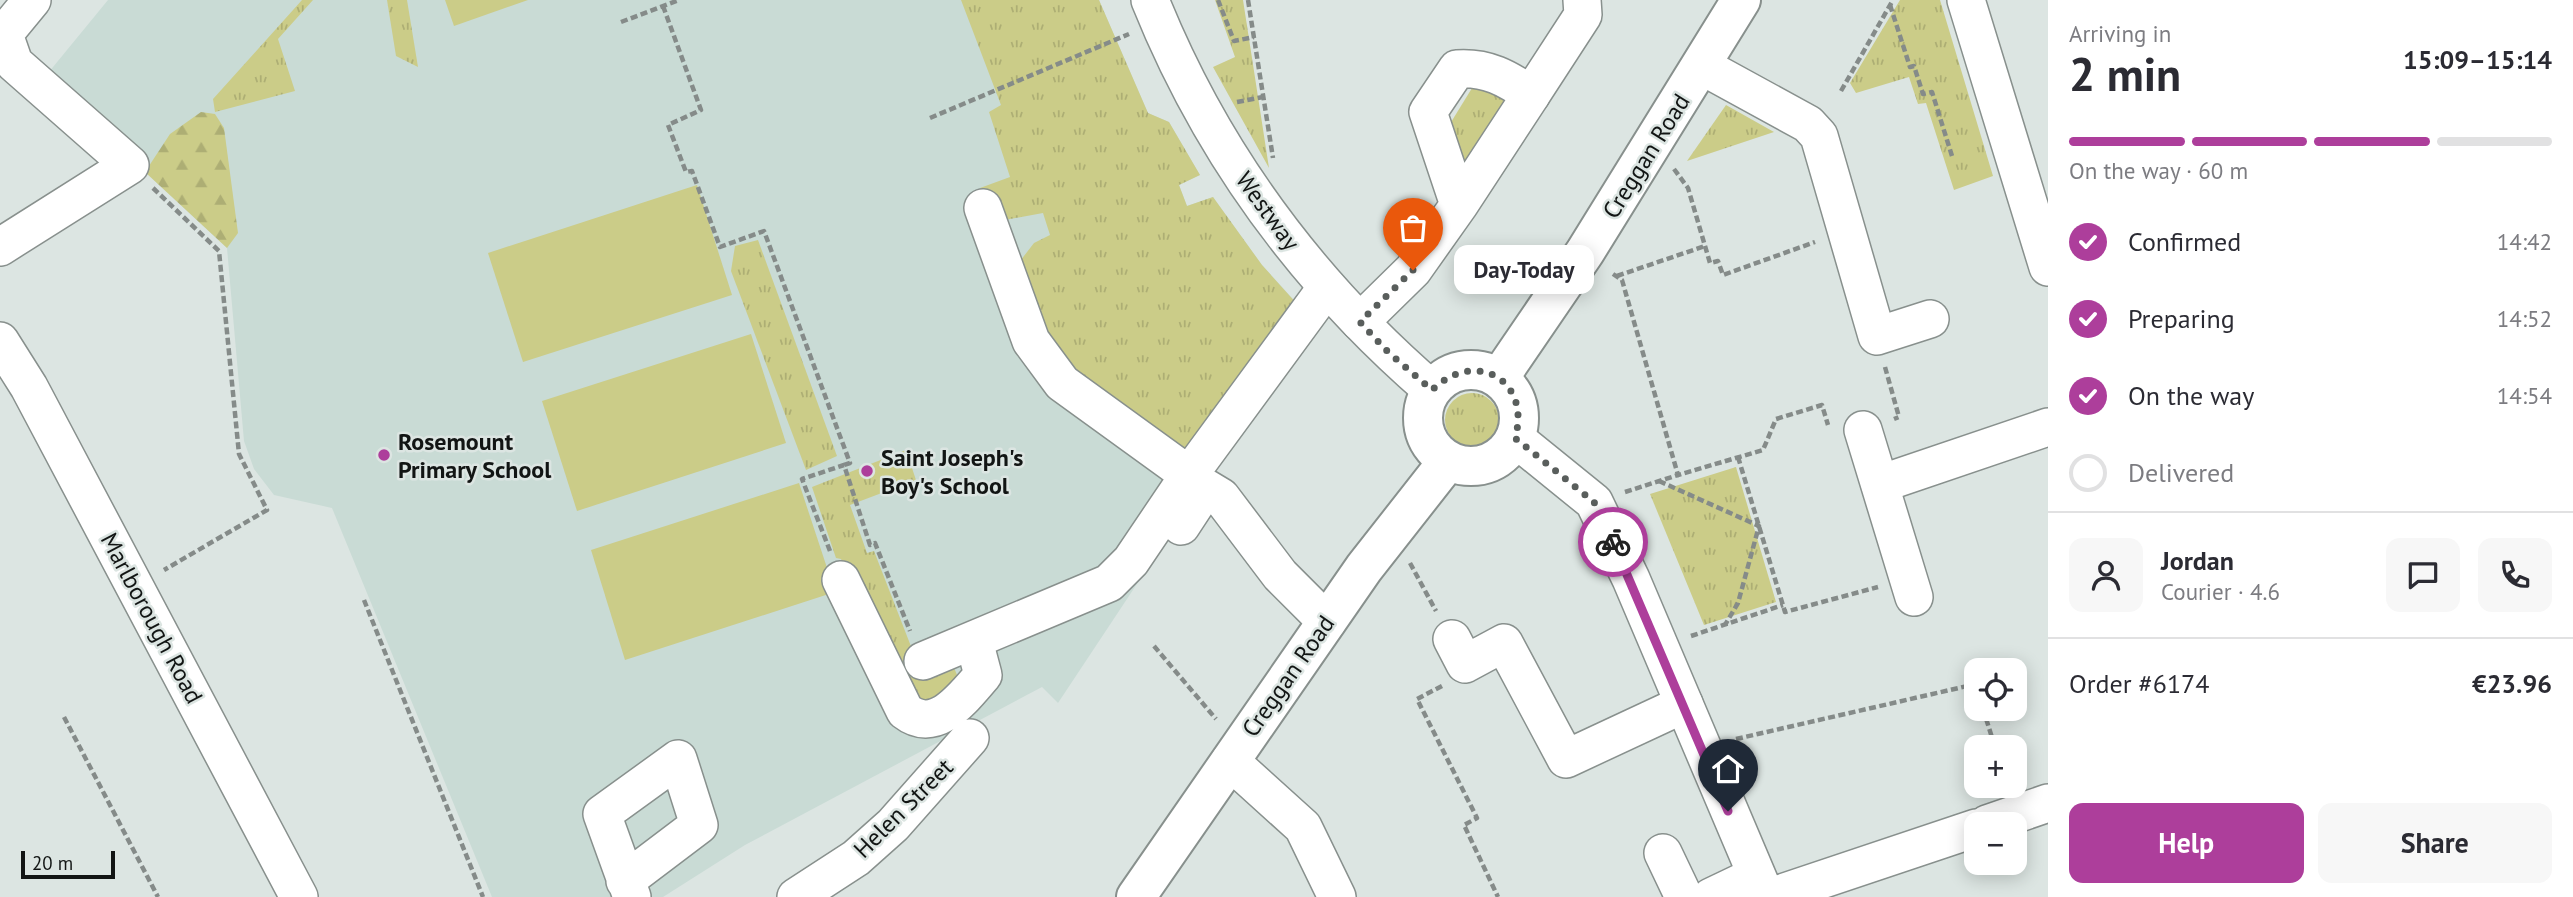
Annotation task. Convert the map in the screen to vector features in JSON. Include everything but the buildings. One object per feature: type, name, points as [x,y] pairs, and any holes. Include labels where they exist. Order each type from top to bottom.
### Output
[{"type":"main road","name":"Creggan Road","points":[[1499,378],[1585,252],[1741,0]]},
{"type":"main road","points":[[1455,372],[1486,372],[1499,378],[1511,390],[1518,405],[1520,422],[1515,438],[1494,461],[1479,467],[1464,467],[1448,461],[1435,451],[1426,438],[1423,413],[1432,390],[1455,372]]},
{"type":"main road","name":"Creggan Road","points":[[1136,897],[1327,622],[1448,461]]},
{"type":"street","points":[[0,247],[130,165],[14,63],[4,34],[32,0]]},
{"type":"street","points":[[1360,322],[1413,270],[1459,205],[1583,15],[1581,0]]},
{"type":"street","points":[[1966,0],[2048,267]]},
{"type":"street","name":"Westway","points":[[1155,12],[1227,153],[1268,218],[1388,352],[1432,390]]},
{"type":"street","points":[[1702,66],[1808,124],[1819,136],[1877,336],[1930,319]]},
{"type":"street","points":[[1459,205],[1428,112],[1457,69],[1477,68],[1503,75],[1531,95]]},
{"type":"street","points":[[983,208],[1031,341],[1062,383],[1221,497],[1280,575],[1327,622]]},
{"type":"street","points":[[1174,536],[1197,482],[1327,287]]},
{"type":"street","name":"Marlborough Road","points":[[0,341],[29,387],[299,897]]},
{"type":"street","points":[[1880,484],[2048,427]]},
{"type":"street","points":[[1847,430],[1880,484],[1914,597]]},
{"type":"street","points":[[1515,438],[1594,502],[1764,890]]},
{"type":"street","points":[[923,661],[1109,583],[1131,561],[1197,482],[1239,440]]},
{"type":"street","points":[[841,580],[905,711],[916,719],[933,721],[953,707],[983,676],[974,641]]},
{"type":"street","points":[[1458,652],[1504,643],[1566,759],[1684,704]]},
{"type":"street","name":"Helen Street","points":[[796,897],[856,858],[892,825],[970,738]]},
{"type":"street","points":[[1235,754],[1303,827],[1337,897]]},
{"type":"street","points":[[2022,812],[2048,803]]},
{"type":"street","points":[[1711,897],[1764,890],[1964,832]]},
{"type":"street","points":[[1663,853],[1684,897]]},
{"type":"path","points":[[621,22],[679,0]]},
{"type":"path","points":[[1218,0],[1234,41],[1254,37]]},
{"type":"path","points":[[1248,0],[1275,165]]},
{"type":"path","points":[[1841,91],[1892,3]]},
{"type":"path","points":[[1892,3],[1910,67],[1914,66],[1923,94],[1932,92],[1952,156]]},
{"type":"path","points":[[663,6],[701,110],[668,125],[686,172],[692,171],[720,247],[764,231],[850,463],[802,479],[841,580]]},
{"type":"path","points":[[930,118],[1155,12]]},
{"type":"path","points":[[1651,147],[1684,178],[1710,263],[1718,261],[1723,275],[1846,231]]},
{"type":"path","points":[[130,165],[219,251],[239,454],[267,510],[136,586]]},
{"type":"path","points":[[1616,276],[1705,246]]},
{"type":"path","points":[[1585,252],[1622,280],[1678,475]]},
{"type":"path","points":[[1594,502],[1763,450],[1776,419],[1822,405],[1847,430],[1899,417],[1877,336]]},
{"type":"path","points":[[1738,457],[1785,612],[1879,587]]},
{"type":"path","points":[[844,465],[870,545],[875,543],[923,661]]},
{"type":"path","points":[[1659,481],[1759,526]]},
{"type":"path","points":[[1725,625],[1738,603],[1759,526]]},
{"type":"path","points":[[1393,531],[1458,652],[1455,679],[1417,699],[1477,818],[1464,825],[1498,897]]},
{"type":"path","points":[[1875,574],[1885,606],[1914,597]]},
{"type":"path","points":[[364,600],[483,897]]},
{"type":"path","points":[[1659,647],[1783,605]]},
{"type":"path","points":[[1153,646],[1235,754]]},
{"type":"path","points":[[1702,747],[1964,687]]},
{"type":"path","points":[[64,717],[158,897]]},
{"type":"shaded area","name":"Saint Joseph's Boy's School","points":[[108,0],[1099,0],[1148,113],[1169,122],[1200,175],[1179,185],[1187,206],[1213,197],[1262,265],[1312,320],[1058,703],[1042,687],[745,845],[663,897],[492,897],[332,508],[274,495],[254,469],[244,441],[227,248],[44,78]]},
{"type":"green space","points":[[302,0],[313,0],[278,39],[295,91],[215,112],[213,99]]},
{"type":"green space","points":[[387,0],[407,0],[418,67],[396,56]]},
{"type":"green space","points":[[445,0],[528,0],[454,26]]},
{"type":"green space","points":[[961,0],[1099,0],[1148,113],[1169,122],[1200,175],[1179,185],[1187,206],[1213,197],[1262,265],[1298,305],[1184,455],[1048,354],[1017,265],[1034,243],[1050,235],[1043,213],[1005,220],[988,205],[980,188],[1010,177],[989,112],[1001,105]]},
{"type":"green space","points":[[1215,0],[1243,0],[1269,168],[1213,67],[1235,57]]},
{"type":"green space","points":[[1900,0],[1940,0],[1993,176],[1954,190],[1926,103],[1918,104],[1909,77],[1856,93],[1850,83]]},
{"type":"green space","points":[[1480,75],[1514,97],[1459,183],[1445,132]]},
{"type":"green space","points":[[1726,105],[1774,132],[1687,161]]},
{"type":"green space","points":[[201,112],[215,114],[224,128],[238,233],[227,248],[145,172],[170,134]]},
{"type":"green space","points":[[697,185],[732,295],[523,362],[488,253]]},
{"type":"green space","points":[[758,240],[837,456],[806,470],[731,271],[735,246]]},
{"type":"green space","points":[[751,334],[786,443],[577,511],[542,401]]},
{"type":"green space","points":[[1477,393],[1487,397],[1495,405],[1499,420],[1495,435],[1487,443],[1467,447],[1457,443],[1449,435],[1445,415],[1449,405],[1457,397]]},
{"type":"green space","points":[[906,450],[916,480],[850,505],[867,553],[874,551],[919,667],[953,665],[959,680],[941,701],[908,705],[841,559],[836,558],[812,487]]},
{"type":"green space","points":[[1736,467],[1776,602],[1704,625],[1650,494]]},
{"type":"green space","points":[[799,483],[835,592],[625,660],[591,550]]},
{"type":"way so far","points":[[1413,270],[1360,322],[1388,352],[1432,390],[1442,379],[1455,372],[1486,372],[1499,378],[1511,390],[1518,405],[1520,422],[1515,438],[1594,502],[1613,542]]},
{"type":"place","name":"Day-Today","points":[[1413,270]]},
{"type":"place","name":"Rosemount Primary School","points":[[384,455]]},
{"type":"place","name":"Saint Joseph's Boy's School","points":[[867,471]]},
{"type":"route","points":[[1613,542],[1728,811]]}]
